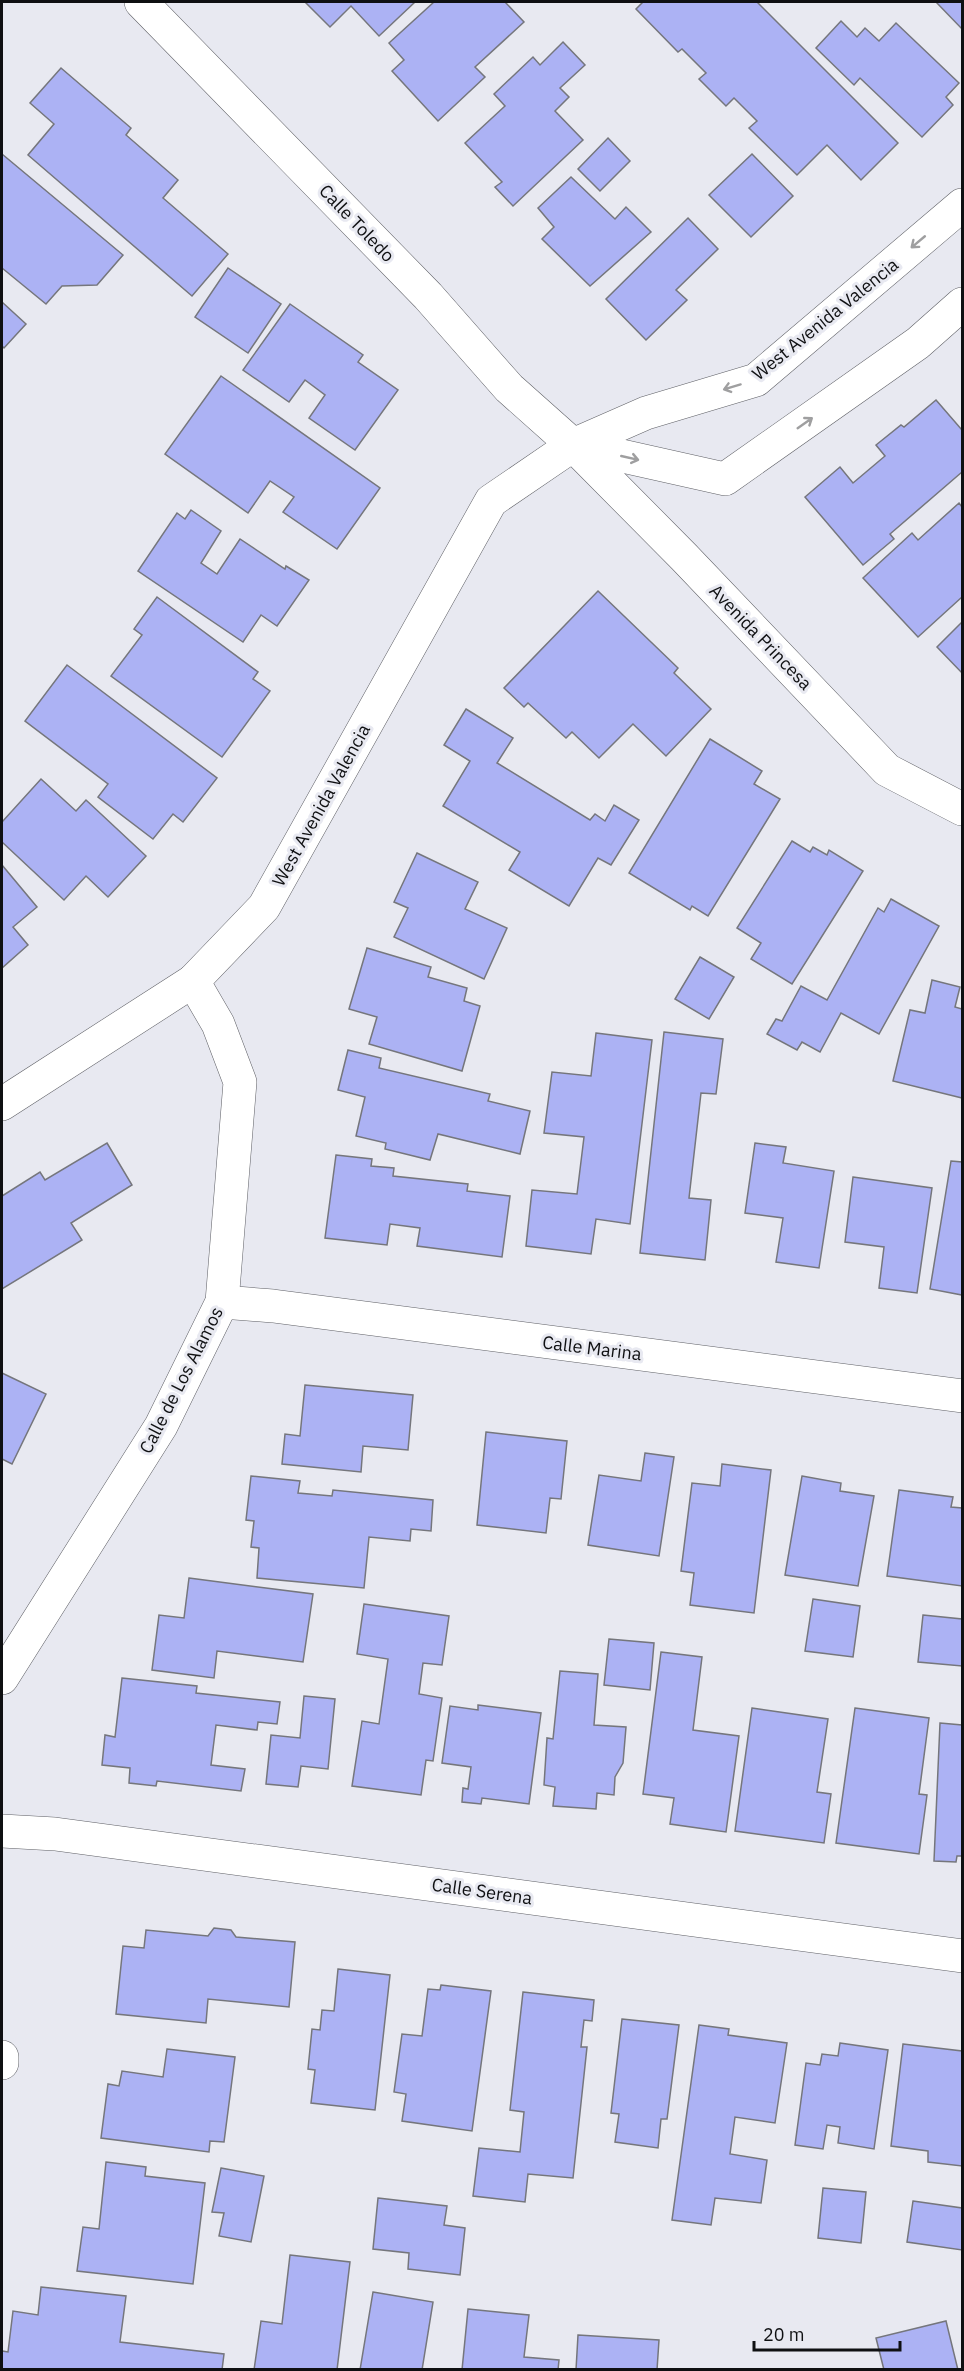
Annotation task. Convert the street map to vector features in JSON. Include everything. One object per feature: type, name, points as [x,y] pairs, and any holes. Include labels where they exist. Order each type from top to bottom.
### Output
[{"type":"street","name":"Calle Toledo","points":[[141,2],[428,296],[509,388],[573,445]]},
{"type":"street","name":"West Avenida Valencia","points":[[2,1104],[193,981],[264,907],[491,501],[573,445],[646,413],[756,380],[963,205]]},
{"type":"street","points":[[573,445],[725,479],[918,343],[963,304]]},
{"type":"street","name":"Avenida Princesa","points":[[573,445],[684,557],[887,770],[963,809]]},
{"type":"street","name":"Calle de Los Alamos","points":[[2,1678],[161,1426],[222,1302],[240,1082],[218,1024],[193,981]]},
{"type":"street","name":"Calle Marina","points":[[222,1302],[285,1308],[963,1396]]},
{"type":"street","name":"Calle Serena","points":[[2,1831],[55,1834],[963,1956]]},
{"type":"street","points":[[2,2056],[2,2063]]},
{"type":"building","points":[[305,2],[415,2],[379,36],[351,6],[330,27]]},
{"type":"building","points":[[434,2],[505,2],[524,22],[475,67],[485,77],[438,121],[392,71],[404,60],[389,43]]},
{"type":"building","points":[[643,2],[757,2],[898,143],[861,180],[827,145],[797,175],[749,128],[757,121],[734,98],[726,106],[699,79],[706,73],[682,49],[678,52],[636,9]]},
{"type":"building","points":[[936,2],[962,2],[962,29]]},
{"type":"building","points":[[841,21],[857,37],[865,28],[879,41],[896,23],[959,83],[946,97],[953,105],[922,137],[860,78],[854,85],[816,48]]},
{"type":"building","points":[[563,42],[585,65],[560,88],[569,97],[555,111],[583,140],[513,206],[495,187],[502,182],[465,143],[505,106],[494,94],[533,57],[540,65]]},
{"type":"building","points":[[61,68],[131,128],[126,135],[178,180],[163,198],[228,254],[192,296],[28,155],[54,124],[30,103]]},
{"type":"building","points":[[608,138],[630,161],[600,191],[578,169]]},
{"type":"building","points":[[2,154],[123,255],[97,285],[62,286],[46,304],[2,268]]},
{"type":"building","points":[[752,154],[793,196],[751,237],[709,195]]},
{"type":"building","points":[[571,177],[615,219],[626,207],[651,232],[590,286],[542,239],[554,227],[538,208]]},
{"type":"building","points":[[688,218],[718,249],[676,290],[687,300],[646,340],[606,299]]},
{"type":"building","points":[[228,268],[281,304],[248,353],[195,317]]},
{"type":"building","points":[[2,302],[26,324],[4,348],[2,346]]},
{"type":"building","points":[[290,304],[363,355],[358,362],[398,390],[355,450],[309,418],[325,395],[305,380],[289,402],[243,370]]},
{"type":"building","points":[[221,376],[380,488],[337,549],[283,512],[294,497],[270,481],[248,513],[165,454]]},
{"type":"building","points":[[936,400],[962,430],[962,472],[890,534],[894,539],[863,565],[805,497],[840,467],[853,483],[885,456],[876,445],[901,425],[904,427]]},
{"type":"building","points":[[959,503],[962,507],[962,597],[918,637],[863,578],[912,533],[918,540]]},
{"type":"building","points":[[191,510],[221,531],[201,563],[217,574],[240,539],[285,569],[286,566],[309,580],[277,626],[261,615],[243,642],[138,571],[177,513],[185,519]]},
{"type":"building","points":[[598,591],[678,668],[674,673],[711,709],[666,756],[633,724],[599,758],[572,732],[566,738],[528,703],[524,707],[504,688]]},
{"type":"building","points":[[157,597],[258,672],[253,679],[270,691],[222,757],[111,676],[142,635],[134,629]]},
{"type":"building","points":[[962,622],[962,673],[937,647]]},
{"type":"building","points":[[67,665],[217,778],[183,822],[173,814],[153,839],[98,797],[108,784],[25,721]]},
{"type":"building","points":[[466,709],[513,738],[497,763],[590,820],[595,814],[605,821],[614,805],[639,820],[611,865],[598,858],[569,906],[509,870],[520,852],[443,806],[470,761],[444,745]]},
{"type":"building","points":[[710,739],[762,771],[754,784],[780,799],[708,916],[692,906],[690,910],[629,873]]},
{"type":"building","points":[[41,779],[76,811],[86,800],[146,856],[108,897],[86,876],[64,900],[2,842],[2,822]]},
{"type":"building","points":[[792,841],[810,852],[813,847],[827,855],[829,850],[863,871],[792,984],[751,959],[761,943],[737,928]]},
{"type":"building","points":[[417,853],[478,882],[465,909],[507,928],[484,979],[394,937],[408,908],[394,902]]},
{"type":"building","points":[[2,865],[37,907],[13,927],[28,945],[2,968]]},
{"type":"building","points":[[891,899],[939,926],[879,1034],[841,1013],[820,1052],[802,1042],[797,1050],[767,1034],[776,1019],[782,1021],[801,986],[827,1000],[878,908],[884,912]]},
{"type":"building","points":[[367,948],[431,967],[428,977],[467,988],[464,1001],[480,1006],[462,1071],[369,1044],[377,1017],[349,1009]]},
{"type":"building","points":[[700,957],[734,977],[709,1019],[675,999]]},
{"type":"building","points":[[932,980],[960,987],[955,1007],[962,1009],[962,1098],[893,1081],[910,1010],[925,1013]]},
{"type":"building","points":[[664,1032],[723,1039],[716,1094],[701,1093],[689,1198],[711,1200],[705,1260],[640,1253]]},
{"type":"building","points":[[596,1033],[652,1040],[630,1224],[596,1219],[591,1254],[526,1246],[532,1190],[577,1194],[584,1137],[544,1133],[552,1072],[591,1076]]},
{"type":"building","points":[[348,1050],[381,1058],[379,1068],[490,1094],[488,1101],[530,1111],[520,1154],[438,1134],[430,1160],[385,1149],[386,1143],[356,1136],[365,1097],[338,1090]]},
{"type":"building","points":[[107,1143],[132,1185],[71,1223],[82,1240],[2,1289],[2,1196],[40,1172],[45,1180]]},
{"type":"building","points":[[755,1143],[786,1147],[783,1163],[834,1171],[819,1268],[776,1262],[783,1218],[745,1213]]},
{"type":"building","points":[[336,1155],[372,1159],[371,1166],[394,1168],[393,1176],[468,1184],[467,1191],[510,1196],[502,1257],[417,1246],[420,1228],[390,1224],[387,1245],[325,1238]]},
{"type":"building","points":[[951,1161],[962,1162],[962,1295],[930,1289]]},
{"type":"building","points":[[853,1177],[932,1188],[917,1293],[879,1288],[884,1247],[845,1242]]},
{"type":"building","points":[[2,1373],[46,1394],[12,1464],[2,1459]]},
{"type":"building","points":[[305,1385],[413,1395],[408,1450],[363,1446],[361,1472],[282,1464],[285,1434],[300,1436]]},
{"type":"building","points":[[486,1432],[567,1441],[561,1499],[550,1498],[546,1533],[477,1525]]},
{"type":"building","points":[[645,1453],[674,1457],[659,1556],[588,1545],[599,1475],[641,1481]]},
{"type":"building","points":[[722,1464],[771,1470],[754,1613],[690,1605],[694,1573],[681,1571],[692,1483],[720,1486]]},
{"type":"building","points":[[251,1476],[300,1481],[298,1493],[332,1496],[333,1490],[433,1500],[431,1531],[411,1529],[410,1541],[369,1537],[364,1588],[257,1578],[259,1548],[251,1547],[254,1521],[246,1520]]},
{"type":"building","points":[[802,1476],[841,1483],[840,1491],[874,1496],[858,1586],[785,1575]]},
{"type":"building","points":[[899,1490],[953,1497],[951,1507],[962,1508],[962,1586],[887,1576]]},
{"type":"building","points":[[189,1578],[313,1594],[303,1662],[217,1651],[214,1678],[152,1670],[159,1615],[184,1618]]},
{"type":"building","points":[[813,1599],[860,1606],[853,1657],[805,1651]]},
{"type":"building","points":[[364,1604],[449,1616],[442,1665],[423,1663],[419,1694],[442,1698],[433,1761],[426,1760],[421,1795],[352,1786],[362,1721],[379,1724],[388,1659],[357,1654]]},
{"type":"building","points":[[923,1615],[962,1619],[962,1666],[918,1662]]},
{"type":"building","points":[[609,1639],[654,1643],[650,1690],[604,1685]]},
{"type":"building","points":[[661,1652],[702,1657],[693,1730],[739,1736],[726,1832],[670,1824],[674,1798],[643,1794]]},
{"type":"building","points":[[560,1671],[598,1674],[594,1725],[626,1727],[623,1763],[615,1777],[614,1795],[597,1793],[596,1809],[553,1806],[555,1787],[544,1785],[547,1738],[553,1739]]},
{"type":"building","points":[[122,1678],[197,1686],[196,1693],[280,1702],[277,1724],[258,1722],[257,1730],[216,1725],[211,1765],[245,1769],[241,1791],[157,1781],[156,1786],[129,1783],[130,1768],[102,1765],[105,1735],[115,1737]]},
{"type":"building","points":[[304,1696],[335,1699],[328,1769],[301,1766],[298,1787],[266,1784],[271,1735],[300,1738]]},
{"type":"building","points":[[478,1705],[541,1713],[529,1804],[482,1798],[481,1804],[462,1802],[463,1788],[468,1789],[471,1767],[442,1763],[450,1706],[478,1710]]},
{"type":"building","points":[[752,1708],[828,1719],[817,1792],[831,1794],[824,1843],[735,1831]]},
{"type":"building","points":[[855,1708],[929,1718],[919,1794],[927,1795],[919,1854],[836,1843]]},
{"type":"building","points":[[940,1723],[962,1725],[962,1856],[957,1856],[956,1862],[934,1861]]},
{"type":"building","points":[[214,1928],[231,1930],[236,1937],[295,1942],[289,2007],[208,1999],[206,2023],[116,2014],[123,1946],[144,1948],[146,1930],[208,1936]]},
{"type":"building","points":[[338,1969],[390,1975],[375,2110],[311,2103],[315,2070],[308,2069],[312,2029],[320,2030],[322,2010],[334,2011]]},
{"type":"building","points":[[441,1985],[491,1991],[472,2131],[402,2121],[406,2094],[394,2092],[402,2034],[422,2036],[428,1989],[440,1990]]},
{"type":"building","points":[[523,1992],[594,2000],[592,2021],[584,2020],[581,2047],[587,2047],[573,2178],[528,2174],[525,2202],[473,2196],[479,2148],[520,2152],[524,2112],[510,2110]]},
{"type":"building","points":[[622,2019],[679,2025],[667,2119],[661,2119],[658,2148],[615,2142],[619,2114],[611,2113]]},
{"type":"building","points":[[699,2025],[729,2029],[728,2035],[787,2043],[775,2123],[735,2117],[730,2154],[767,2160],[761,2203],[715,2198],[711,2225],[672,2220]]},
{"type":"building","points":[[840,2043],[888,2050],[874,2149],[838,2143],[840,2127],[827,2125],[823,2149],[795,2145],[806,2063],[820,2065],[822,2054],[838,2056]]},
{"type":"building","points":[[903,2044],[962,2051],[962,2166],[928,2162],[928,2151],[891,2146]]},
{"type":"building","points":[[167,2049],[235,2057],[224,2142],[210,2141],[209,2152],[101,2138],[108,2084],[119,2086],[122,2071],[163,2077]]},
{"type":"building","points":[[106,2162],[146,2167],[145,2176],[205,2183],[193,2284],[77,2271],[83,2227],[99,2229]]},
{"type":"building","points":[[221,2168],[264,2176],[251,2242],[219,2236],[224,2213],[212,2212]]},
{"type":"building","points":[[823,2188],[866,2192],[861,2243],[818,2238]]},
{"type":"building","points":[[378,2198],[447,2206],[444,2225],[465,2228],[460,2275],[408,2269],[409,2253],[373,2249]]},
{"type":"building","points":[[913,2201],[962,2208],[962,2250],[907,2242]]},
{"type":"building","points":[[290,2255],[350,2262],[337,2370],[254,2370],[261,2321],[282,2324]]},
{"type":"building","points":[[41,2287],[126,2296],[120,2342],[224,2354],[222,2370],[2,2370],[2,2351],[8,2352],[13,2311],[38,2315]]},
{"type":"building","points":[[373,2292],[433,2302],[422,2370],[360,2370]]},
{"type":"building","points":[[468,2309],[529,2315],[524,2357],[559,2360],[558,2370],[462,2370]]},
{"type":"building","points":[[946,2321],[958,2370],[884,2370],[876,2338]]},
{"type":"building","points":[[578,2335],[659,2340],[657,2370],[576,2370]]}]
